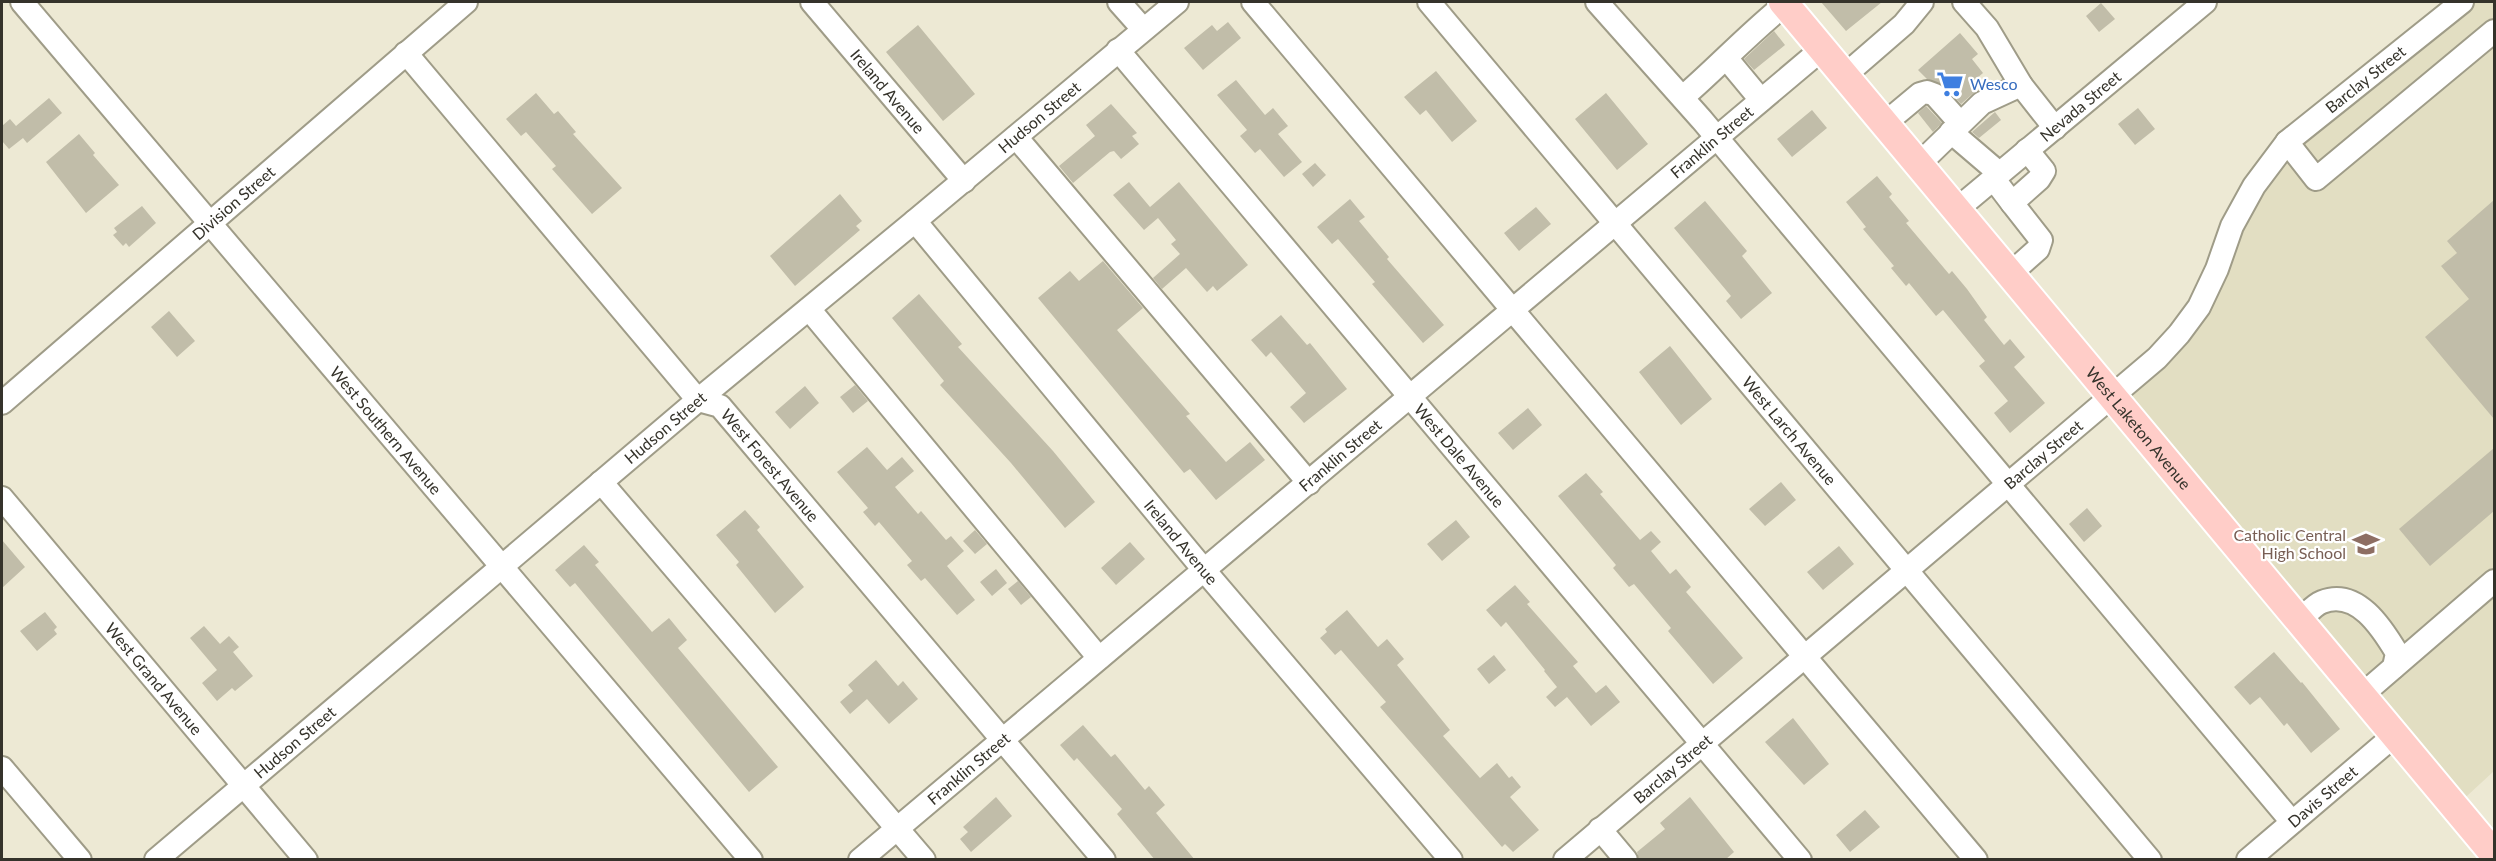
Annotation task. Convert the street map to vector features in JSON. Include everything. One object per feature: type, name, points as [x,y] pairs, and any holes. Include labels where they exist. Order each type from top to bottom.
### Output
[{"type":"main road","name":"West Laketon Avenue","points":[[1785,2],[1918,165],[2494,854]]},
{"type":"street","name":"West Southern Avenue","points":[[22,2],[751,860]]},
{"type":"street","name":"Division Street","points":[[2,403],[210,225],[464,2]]},
{"type":"street","name":"Ireland Avenue","points":[[812,2],[964,181]]},
{"type":"street","name":"Hudson Street","points":[[156,860],[698,400],[964,181],[1118,50],[1131,16],[1176,2]]},
{"type":"street","points":[[1252,2],[1976,860]]},
{"type":"street","name":"West Larch Avenue","points":[[1429,2],[2151,860]]},
{"type":"street","points":[[1597,2],[1683,97],[2292,822]]},
{"type":"street","points":[[1683,97],[1729,57],[1768,16],[1785,2]]},
{"type":"street","points":[[1844,76],[1904,24],[1922,2]]},
{"type":"street","points":[[1964,2],[1987,28],[2021,85],[2055,128]]},
{"type":"street","name":"Nevada Street","points":[[1956,210],[2205,2]]},
{"type":"street","name":"Barclay Street","points":[[1564,860],[2157,358],[2180,334],[2199,307],[2217,269],[2232,226],[2254,186],[2287,142],[2462,2]]},
{"type":"street","points":[[2287,142],[2316,179],[2494,31]]},
{"type":"street","name":"Franklin Street","points":[[860,860],[1822,49]]},
{"type":"street","name":"West Dale Avenue","points":[[1118,50],[1800,860]]},
{"type":"street","name":"West Forest Avenue","points":[[405,53],[698,400],[720,406],[1104,860]]},
{"type":"street","points":[[1729,57],[1761,100]]},
{"type":"street","points":[[1918,165],[1982,103],[2021,85]]},
{"type":"street","points":[[1884,124],[1920,94],[1927,92],[1935,95],[1956,128],[1996,176],[2040,240],[2038,249],[2010,274]]},
{"type":"street","points":[[1016,137],[1309,483]]},
{"type":"street","points":[[2012,202],[2039,179],[2044,171],[2027,150]]},
{"type":"street","name":"Ireland Avenue","points":[[915,221],[1204,570],[1451,860]]},
{"type":"street","points":[[809,309],[1099,658]]},
{"type":"street","points":[[601,482],[924,860]]},
{"type":"street","name":"West Grand Avenue","points":[[2,498],[306,860]]},
{"type":"street","points":[[2362,694],[2494,581]]},
{"type":"street","points":[[2300,620],[2320,603],[2338,598],[2358,604],[2384,632],[2397,653],[2394,667]]},
{"type":"street","name":"Davis Street","points":[[2248,860],[2396,734]]},
{"type":"street","points":[[2,768],[80,860]]},
{"type":"street","points":[[1600,829],[1626,860]]},
{"type":"shaded area","name":"Catholic Central High School","points":[[2458,2],[2494,2],[2494,771],[2455,807],[2112,395],[2179,334],[2254,186]]},
{"type":"building","points":[[1821,2],[1882,2],[1846,31]]},
{"type":"building","points":[[2101,3],[2115,19],[2099,32],[2086,16]]},
{"type":"building","points":[[1228,22],[1241,38],[1203,70],[1184,48],[1212,25],[1217,31]]},
{"type":"building","points":[[918,25],[975,94],[943,121],[886,52]]},
{"type":"building","points":[[1774,31],[1785,45],[1754,70],[1744,59]]},
{"type":"building","points":[[1960,33],[1978,54],[1972,59],[1983,73],[1970,84],[1976,91],[1961,104],[1945,86],[1927,79],[1918,70]]},
{"type":"building","points":[[1436,71],[1477,121],[1452,142],[1426,110],[1420,115],[1404,97]]},
{"type":"building","points":[[1236,80],[1265,115],[1273,108],[1288,126],[1278,134],[1302,162],[1284,177],[1260,149],[1255,153],[1240,136],[1247,130],[1217,95]]},
{"type":"building","points":[[536,93],[554,114],[558,111],[576,132],[573,134],[622,188],[592,214],[552,169],[556,166],[526,132],[521,136],[506,119]]},
{"type":"building","points":[[1606,93],[1648,144],[1617,170],[1575,119]]},
{"type":"building","points":[[49,98],[62,113],[27,143],[23,138],[9,149],[2,141],[2,126],[10,119],[16,126]]},
{"type":"building","points":[[1111,104],[1137,133],[1132,136],[1139,144],[1121,159],[1114,151],[1110,152],[1073,183],[1059,166],[1095,136],[1086,125]]},
{"type":"building","points":[[1926,106],[1942,123],[1933,132],[1918,113]]},
{"type":"building","points":[[2138,108],[2155,129],[2135,145],[2118,124]]},
{"type":"building","points":[[1812,110],[1827,128],[1792,157],[1777,139]]},
{"type":"building","points":[[1995,112],[2001,120],[1979,138],[1972,132]]},
{"type":"building","points":[[79,134],[95,153],[93,155],[119,185],[86,213],[46,162]]},
{"type":"building","points":[[1315,163],[1326,175],[1313,187],[1302,174]]},
{"type":"building","points":[[1877,176],[1892,194],[1889,197],[1909,221],[1906,223],[1949,274],[1952,271],[1967,289],[1987,317],[1984,320],[2004,345],[2010,339],[2025,357],[2014,367],[2045,403],[2010,433],[1994,413],[2008,401],[1979,366],[1985,361],[1943,310],[1936,316],[1909,283],[1906,286],[1891,268],[1894,266],[1863,229],[1866,227],[1846,202]]},
{"type":"building","points":[[1129,182],[1150,207],[1179,182],[1248,265],[1217,291],[1213,286],[1207,292],[1186,268],[1162,289],[1153,278],[1180,254],[1171,244],[1176,240],[1158,218],[1144,230],[1113,195]]},
{"type":"building","points":[[840,194],[862,221],[856,226],[860,230],[795,286],[770,256]]},
{"type":"building","points":[[1350,199],[1365,217],[1359,221],[1389,257],[1387,259],[1444,325],[1423,343],[1372,284],[1375,282],[1338,239],[1332,244],[1317,227]]},
{"type":"building","points":[[2494,200],[2494,419],[2425,337],[2469,299],[2441,266],[2457,253],[2447,241]]},
{"type":"building","points":[[1705,201],[1747,251],[1742,256],[1772,293],[1741,319],[1726,301],[1731,296],[1674,228]]},
{"type":"building","points":[[142,206],[156,223],[129,247],[126,243],[123,246],[113,235],[117,232],[114,228]]},
{"type":"building","points":[[1536,207],[1551,224],[1519,251],[1504,233]]},
{"type":"building","points":[[1103,261],[1143,308],[1117,330],[1190,414],[1186,416],[1226,462],[1250,442],[1265,460],[1216,500],[1190,469],[1184,473],[1038,298],[1070,271],[1079,281]]},
{"type":"building","points":[[919,294],[962,344],[958,347],[1053,451],[1095,502],[1065,528],[1011,463],[940,385],[944,381],[892,318]]},
{"type":"building","points":[[169,311],[195,341],[177,357],[151,327]]},
{"type":"building","points":[[1281,315],[1307,345],[1310,343],[1347,389],[1304,423],[1290,407],[1306,393],[1271,352],[1266,357],[1251,340]]},
{"type":"building","points":[[1670,346],[1712,399],[1681,425],[1639,372]]},
{"type":"building","points":[[855,385],[868,401],[853,413],[840,397]]},
{"type":"building","points":[[805,386],[819,403],[790,429],[775,412]]},
{"type":"building","points":[[1528,408],[1542,425],[1513,450],[1498,433]]},
{"type":"building","points":[[867,447],[887,470],[902,457],[914,471],[895,487],[918,514],[921,511],[946,540],[951,536],[964,551],[947,566],[975,600],[957,615],[925,578],[921,581],[907,565],[912,561],[879,522],[875,526],[863,512],[868,508],[837,472]]},
{"type":"building","points":[[2494,448],[2494,511],[2430,566],[2399,529]]},
{"type":"building","points":[[1586,473],[1603,492],[1600,494],[1640,540],[1651,531],[1661,542],[1651,551],[1670,574],[1676,569],[1691,587],[1686,592],[1743,658],[1713,684],[1668,631],[1671,628],[1634,584],[1629,587],[1613,568],[1616,565],[1558,496]]},
{"type":"building","points":[[1781,482],[1796,500],[1765,526],[1749,509]]},
{"type":"building","points":[[2087,508],[2102,526],[2084,542],[2069,524]]},
{"type":"building","points":[[745,510],[760,527],[757,530],[804,587],[775,613],[736,565],[739,562],[716,535]]},
{"type":"building","points":[[1456,520],[1470,537],[1442,561],[1427,544]]},
{"type":"building","points":[[975,530],[987,544],[975,554],[963,541]]},
{"type":"building","points":[[2,540],[25,567],[2,588]]},
{"type":"building","points":[[1130,542],[1145,559],[1116,585],[1101,568]]},
{"type":"building","points":[[584,545],[599,562],[595,565],[652,632],[669,618],[687,640],[678,648],[778,767],[749,792],[575,583],[570,587],[555,570]]},
{"type":"building","points":[[1839,546],[1854,564],[1823,590],[1807,572]]},
{"type":"building","points":[[996,569],[1007,583],[992,596],[980,582]]},
{"type":"building","points":[[1018,581],[1031,597],[1021,605],[1008,589]]},
{"type":"building","points":[[1515,585],[1530,602],[1527,604],[1578,662],[1573,666],[1596,693],[1606,685],[1620,702],[1591,726],[1567,697],[1555,707],[1546,697],[1557,687],[1545,670],[1506,622],[1501,627],[1486,610]]},
{"type":"building","points":[[1347,610],[1378,647],[1387,639],[1404,659],[1397,665],[1450,730],[1443,736],[1480,778],[1497,763],[1509,778],[1512,776],[1521,787],[1510,797],[1539,830],[1513,852],[1505,844],[1502,847],[1380,707],[1386,702],[1341,650],[1335,655],[1320,638],[1327,632],[1325,629]]},
{"type":"building","points":[[45,612],[57,627],[54,630],[57,634],[37,651],[20,631]]},
{"type":"building","points":[[204,626],[220,644],[229,636],[239,647],[233,652],[253,676],[235,691],[232,688],[217,701],[202,683],[217,670],[190,638]]},
{"type":"building","points":[[2274,652],[2340,729],[2311,753],[2287,723],[2284,726],[2260,697],[2250,705],[2234,687]]},
{"type":"building","points":[[1494,655],[1506,670],[1489,684],[1477,669]]},
{"type":"building","points":[[876,660],[898,686],[903,681],[918,699],[889,724],[867,699],[850,714],[840,702],[853,691],[848,685]]},
{"type":"building","points":[[1793,718],[1829,764],[1804,785],[1765,742]]},
{"type":"building","points":[[1083,725],[1111,757],[1115,754],[1145,790],[1149,786],[1165,805],[1156,813],[1195,860],[1155,860],[1117,814],[1122,809],[1077,758],[1074,761],[1060,745]]},
{"type":"building","points":[[996,797],[1012,816],[971,852],[960,839],[968,832],[963,827]]},
{"type":"building","points":[[1690,797],[1734,852],[1725,860],[1639,860],[1637,852],[1665,829],[1660,823]]},
{"type":"building","points":[[1865,810],[1880,827],[1850,852],[1836,835]]},
{"type":"place","name":"Wesco","points":[[1950,84]]},
{"type":"place","name":"Catholic Central High School","points":[[2366,544]]}]
